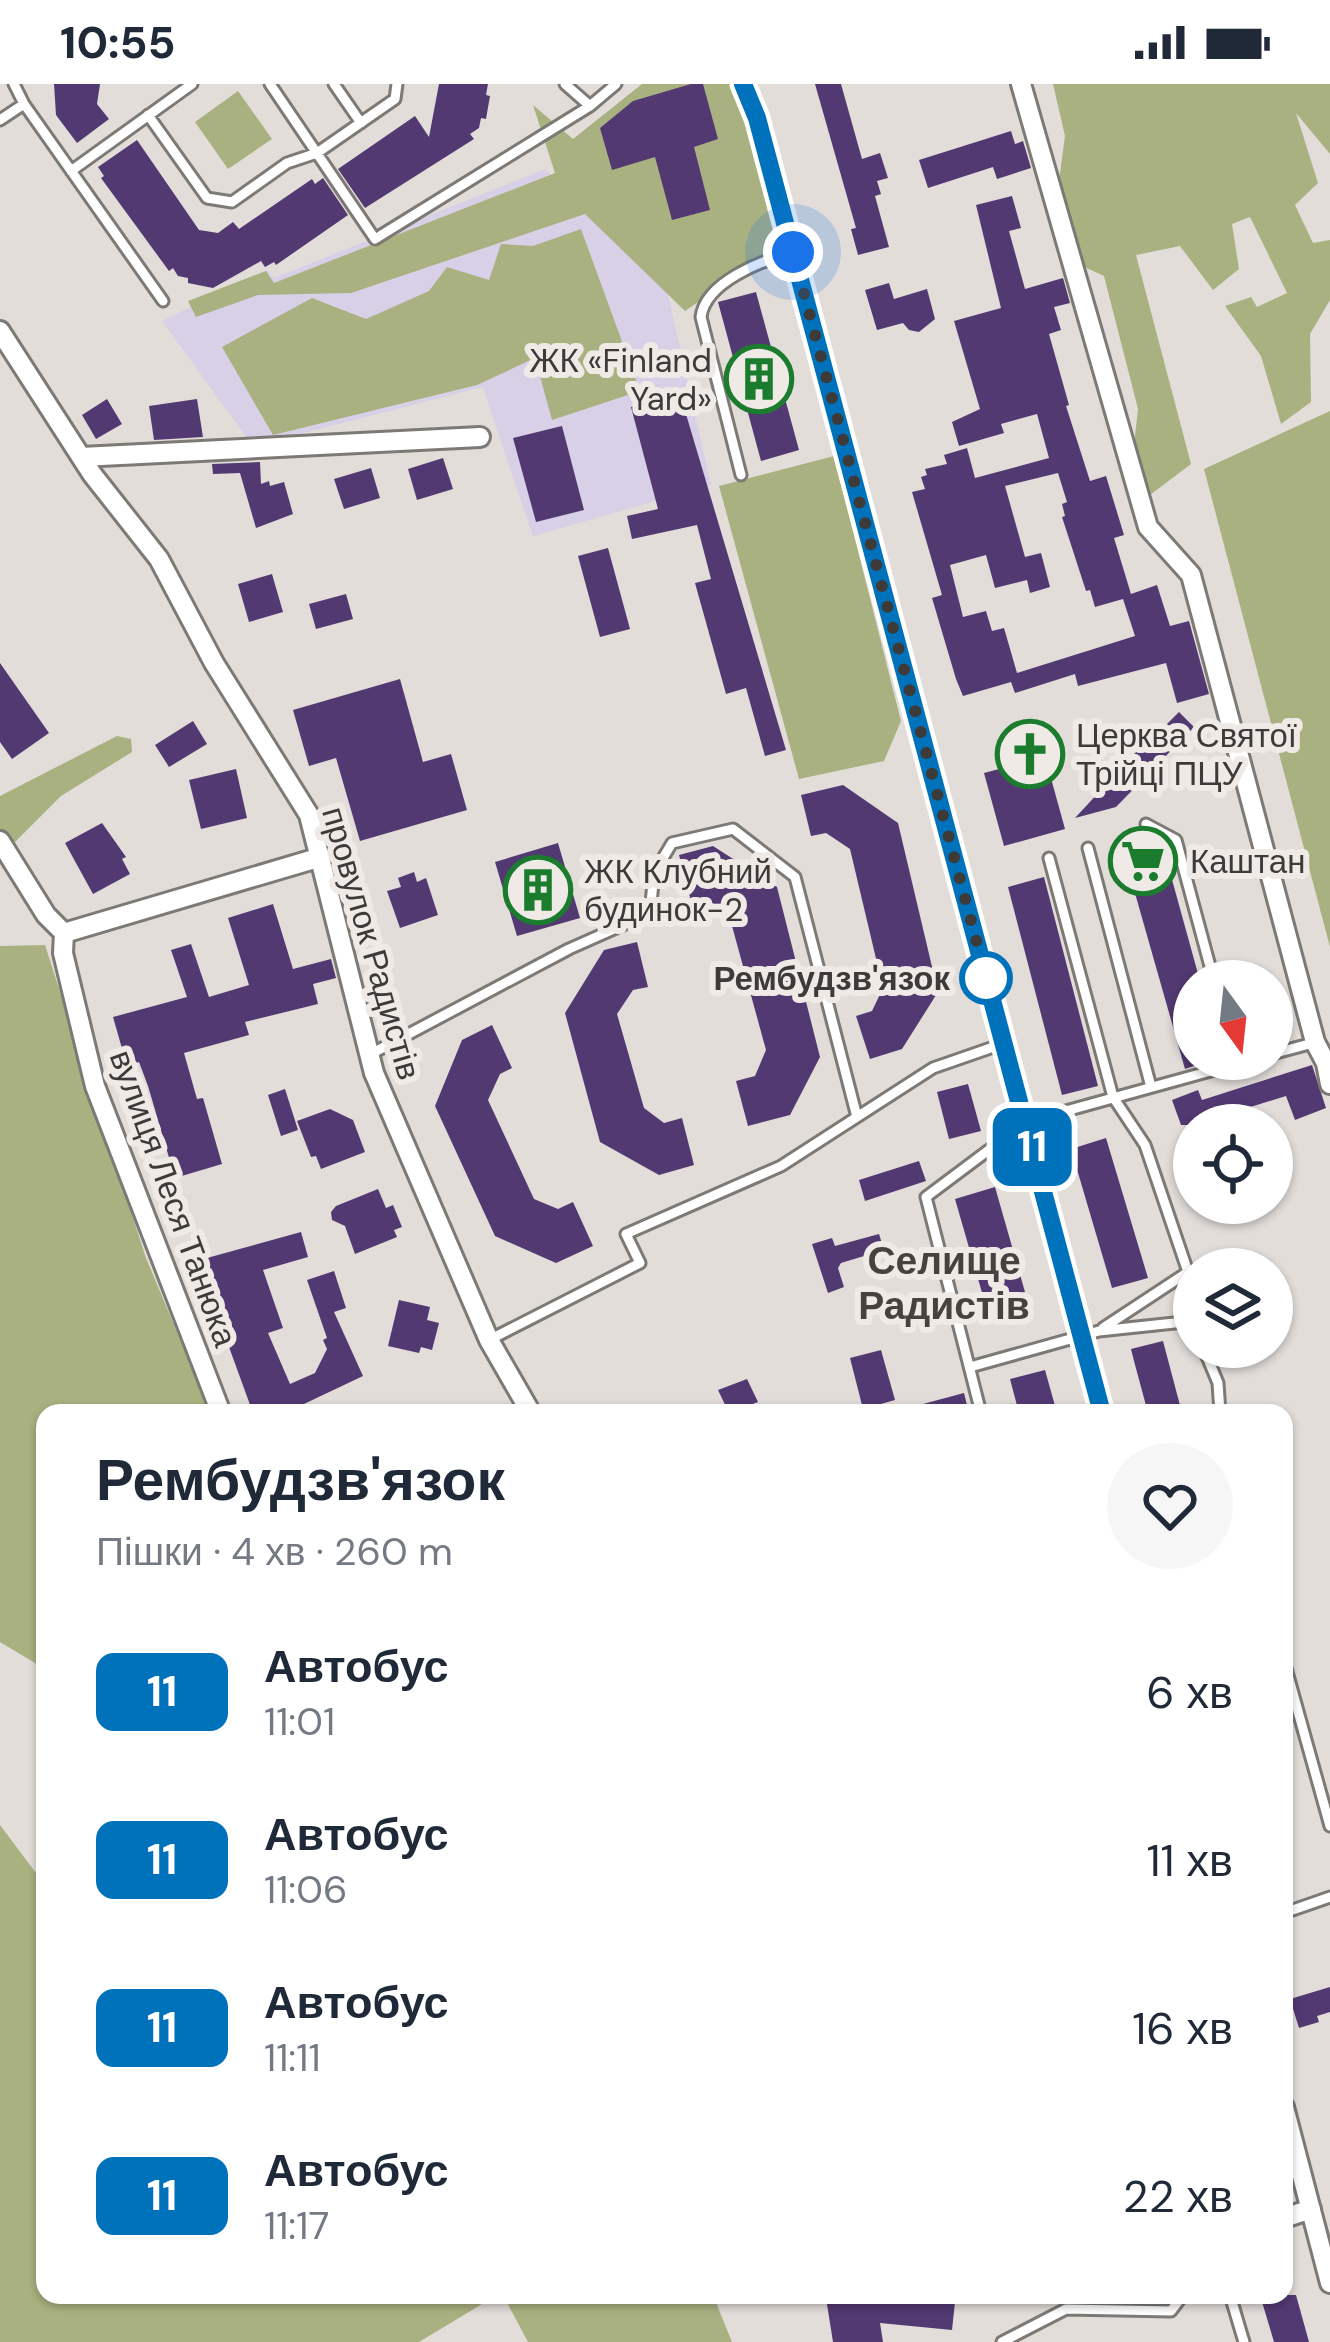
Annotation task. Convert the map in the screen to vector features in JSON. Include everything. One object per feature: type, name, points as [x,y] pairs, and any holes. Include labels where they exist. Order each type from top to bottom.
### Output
[{"type":"street","points":[[743,84],[757,118],[1004,1044],[1090,1334],[1101,1404]]},
{"type":"street","points":[[1021,84],[1148,527],[1191,575],[1330,1084]]},
{"type":"street","name":"провулок Радистів","points":[[0,331],[81,457],[160,559],[214,663],[310,815],[369,1055],[490,1340],[525,1404]]},
{"type":"street","points":[[81,457],[479,437]]},
{"type":"street","points":[[0,841],[46,915],[64,932],[321,857]]},
{"type":"street","name":"вулиця Леся Танюка","points":[[64,932],[63,953],[95,1086],[218,1404]]},
{"type":"street","points":[[1293,2142],[1330,2283]]},
{"type":"street","points":[[1293,2215],[1311,2209]]},
{"type":"lane","points":[[14,84],[163,301]]},
{"type":"lane","points":[[71,171],[192,84]]},
{"type":"lane","points":[[270,84],[375,239],[590,106],[616,84]]},
{"type":"lane","points":[[334,84],[361,123]]},
{"type":"lane","points":[[148,116],[207,198],[232,202],[287,163],[317,153],[361,123],[394,99],[398,84]]},
{"type":"lane","points":[[566,84],[590,106]]},
{"type":"lane","points":[[0,119],[24,104]]},
{"type":"lane","points":[[741,475],[700,317],[702,307],[714,291],[768,258],[793,252]]},
{"type":"lane","points":[[1146,824],[1176,840],[1208,960]]},
{"type":"lane","points":[[369,1055],[650,913],[654,872],[672,842],[733,829],[795,877],[857,1117]]},
{"type":"lane","points":[[1088,848],[1151,1087]]},
{"type":"lane","points":[[1049,858],[1113,1097],[1145,1145],[1180,1248]]},
{"type":"lane","points":[[1293,1048],[1315,1042]]},
{"type":"lane","points":[[490,1340],[640,1263],[626,1234],[781,1166],[933,1068],[1004,1044]]},
{"type":"lane","points":[[979,1404],[926,1197],[1026,1122],[1175,1080]]},
{"type":"lane","points":[[1090,1334],[1173,1281]]},
{"type":"lane","points":[[970,1367],[1090,1334],[1173,1324]]},
{"type":"lane","points":[[1212,1368],[1219,1404]]},
{"type":"lane","points":[[1293,1705],[1330,1826]]},
{"type":"lane","points":[[1293,1910],[1330,1898]]},
{"type":"lane","points":[[1003,2342],[1066,2309],[1171,2311],[1176,2304]]},
{"type":"lane","points":[[1233,2304],[1244,2342]]},
{"type":"shaded area","points":[[545,169],[667,290],[711,485],[533,536],[483,387],[253,446],[162,321],[267,270],[274,278]]},
{"type":"green space","points":[[642,84],[734,84],[783,244],[685,311],[585,214],[351,293],[258,295],[196,317],[188,301],[266,271],[274,283],[555,173],[533,105],[573,139]]},
{"type":"green space","points":[[1053,84],[1330,84],[1330,154],[1296,113],[1318,183],[1295,205],[1313,243],[1330,240],[1330,300],[1310,334],[1311,402],[1281,424],[1261,356],[1225,306],[1251,297],[1257,307],[1287,293],[1250,217],[1232,224],[1239,269],[1213,290],[1180,246],[1136,255],[1191,464],[1146,498],[1133,454],[1138,409],[1104,276],[1078,264],[1058,188],[1065,136]]},
{"type":"green space","points":[[238,91],[272,139],[228,169],[195,122]]},
{"type":"green space","points":[[581,229],[640,391],[552,420],[535,358],[477,385],[273,435],[222,347],[312,298],[366,319],[429,291],[447,267],[489,280],[501,244],[533,246]]},
{"type":"green space","points":[[1330,411],[1330,947],[1204,469]]},
{"type":"green space","points":[[834,456],[901,721],[884,761],[799,779],[719,486]]},
{"type":"green space","points":[[117,736],[131,739],[132,752],[61,796],[0,857],[0,796]]},
{"type":"green space","points":[[45,945],[146,1258],[207,1404],[36,1404],[36,1664],[0,1642],[0,946]]},
{"type":"green space","points":[[0,1825],[36,1873],[36,2304],[482,2304],[419,2342],[0,2342]]},
{"type":"green space","points":[[508,2304],[717,2304],[732,2342],[528,2342]]},
{"type":"building","points":[[54,84],[100,84],[97,104],[109,119],[77,143],[56,115]]},
{"type":"building","points":[[439,84],[488,84],[486,119],[481,118],[479,128],[470,134],[474,139],[365,208],[338,169],[415,116],[429,137]]},
{"type":"building","points":[[703,84],[718,139],[694,147],[710,210],[672,220],[655,157],[612,170],[600,128],[633,101]]},
{"type":"building","points":[[815,84],[841,84],[862,159],[880,153],[888,178],[877,181],[881,194],[875,196],[889,247],[858,255],[851,229],[856,228]]},
{"type":"building","points":[[1011,131],[1015,144],[1023,141],[1031,168],[997,179],[993,167],[928,188],[919,160]]},
{"type":"building","points":[[137,140],[199,230],[218,233],[233,222],[239,229],[312,179],[315,184],[323,178],[348,215],[276,265],[265,267],[261,261],[213,288],[188,283],[173,268],[169,271],[101,178],[98,167]]},
{"type":"building","points":[[1012,196],[1021,228],[1009,231],[1025,289],[1063,278],[1070,303],[1054,307],[1061,330],[1049,334],[1090,481],[1106,476],[1124,535],[1114,538],[1131,594],[1157,585],[1170,626],[1189,621],[1209,694],[1177,703],[1166,663],[1078,686],[1075,674],[1015,693],[1011,682],[963,696],[932,598],[942,595],[912,492],[925,489],[921,477],[927,475],[925,469],[947,464],[944,455],[967,448],[975,478],[1049,458],[1037,414],[1001,424],[1004,433],[959,446],[952,422],[980,409],[954,321],[1001,308],[976,205]],"holes":[[[1058,473],[1067,502],[1062,504],[1062,517],[1086,591],[1090,590],[1095,607],[1123,599],[1135,636],[1017,673],[1004,628],[992,631],[986,611],[963,617],[950,565],[986,555],[995,588],[1027,580],[1030,593],[1050,587],[1041,553],[1025,557],[1005,486]]]},
{"type":"building","points":[[889,283],[894,299],[927,289],[935,319],[919,332],[903,323],[877,330],[865,290]]},
{"type":"building","name":"ЖК «Finland Yard»","points":[[756,292],[799,450],[761,461],[718,302]]},
{"type":"building","points":[[680,394],[786,750],[765,756],[746,688],[726,694],[695,583],[711,579],[697,525],[632,539],[627,516],[658,509],[631,407]]},
{"type":"building","points":[[107,399],[122,424],[96,439],[82,415]]},
{"type":"building","points":[[197,399],[203,437],[154,440],[149,406]]},
{"type":"building","points":[[562,426],[584,510],[536,522],[513,438]]},
{"type":"building","points":[[443,458],[453,489],[417,500],[408,469]]},
{"type":"building","points":[[260,462],[261,484],[284,482],[293,514],[256,528],[240,473],[213,474],[212,464]]},
{"type":"building","points":[[371,468],[380,498],[344,509],[334,479]]},
{"type":"building","points":[[608,548],[630,629],[600,637],[578,556]]},
{"type":"building","points":[[272,574],[283,612],[249,622],[238,584]]},
{"type":"building","points":[[346,594],[353,619],[316,629],[309,604]]},
{"type":"building","points":[[0,663],[49,733],[12,759],[0,742]]},
{"type":"building","points":[[400,679],[423,762],[451,754],[467,810],[360,841],[336,758],[309,766],[293,710]]},
{"type":"building","points":[[1179,712],[1194,727],[1116,807],[1075,818],[1139,749],[1131,741],[1149,723],[1159,732]]},
{"type":"building","points":[[193,721],[207,744],[169,767],[155,745]]},
{"type":"building","points":[[1043,730],[1063,743],[1049,771],[1065,829],[1004,846],[984,773],[999,769],[996,755],[1010,752],[1007,740]]},
{"type":"building","points":[[236,769],[247,818],[201,829],[189,780]]},
{"type":"building","points":[[843,785],[898,823],[938,992],[902,1049],[870,1059],[856,1016],[872,1011],[883,988],[850,849],[826,833],[811,836],[801,795]]},
{"type":"building","points":[[102,823],[126,857],[122,859],[130,874],[93,894],[65,843]]},
{"type":"building","name":"ЖК Клубний будинок-2","points":[[558,843],[580,918],[517,936],[495,862]]},
{"type":"building","points":[[713,846],[777,887],[820,1057],[790,1115],[748,1126],[736,1081],[755,1076],[766,1050],[729,915],[708,900],[692,905],[679,855]]},
{"type":"building","points":[[1163,847],[1194,960],[1173,960],[1173,1027],[1125,858]]},
{"type":"building","points":[[414,872],[417,882],[426,878],[438,915],[400,928],[387,891],[401,887],[398,878]]},
{"type":"building","points":[[1044,877],[1098,1086],[1062,1095],[1008,887]]},
{"type":"building","points":[[273,904],[293,969],[331,959],[336,978],[313,984],[318,1004],[245,1022],[249,1035],[184,1053],[222,1164],[175,1178],[139,1062],[127,1066],[113,1017],[187,997],[171,950],[191,944],[209,997],[249,985],[228,918]]},
{"type":"building","points":[[637,942],[648,987],[633,990],[617,1014],[644,1108],[664,1123],[682,1118],[694,1165],[659,1175],[600,1142],[565,1013],[604,950]]},
{"type":"building","points":[[492,1025],[512,1068],[500,1074],[488,1100],[534,1199],[558,1209],[573,1202],[593,1246],[556,1263],[495,1236],[435,1106],[462,1040]]},
{"type":"building","points":[[1312,1065],[1326,1108],[1295,1120],[1293,1104],[1286,1096],[1260,1104],[1173,1104],[1172,1100],[1198,1090],[1202,1100],[1265,1080],[1293,1080],[1293,1071]]},
{"type":"building","points":[[968,1084],[981,1131],[949,1139],[937,1092]]},
{"type":"building","points":[[285,1089],[298,1130],[281,1136],[268,1095]]},
{"type":"building","points":[[330,1109],[353,1120],[365,1152],[321,1169],[297,1121]]},
{"type":"building","points":[[1106,1138],[1148,1278],[1112,1288],[1071,1149]]},
{"type":"building","points":[[919,1161],[926,1181],[865,1201],[859,1180]]},
{"type":"building","points":[[995,1187],[1025,1292],[985,1303],[955,1199]]},
{"type":"building","points":[[378,1189],[386,1208],[393,1205],[402,1227],[394,1230],[397,1237],[355,1254],[345,1226],[332,1220],[331,1212]]},
{"type":"building","points":[[301,1232],[308,1257],[263,1270],[283,1328],[268,1333],[290,1384],[315,1373],[327,1338],[307,1280],[334,1271],[346,1308],[334,1312],[363,1376],[304,1404],[250,1404],[217,1314],[223,1312],[207,1258]]},
{"type":"building","points":[[879,1234],[884,1250],[841,1263],[844,1287],[828,1293],[812,1244],[832,1238],[835,1246]]},
{"type":"building","points":[[399,1300],[430,1307],[427,1320],[439,1323],[432,1350],[421,1347],[419,1353],[388,1346]]},
{"type":"building","points":[[1163,1341],[1180,1404],[1146,1404],[1131,1349]]},
{"type":"building","points":[[881,1350],[895,1400],[862,1404],[850,1358]]},
{"type":"building","points":[[1045,1370],[1054,1404],[1017,1404],[1010,1379]]},
{"type":"building","points":[[747,1379],[758,1402],[725,1404],[718,1390]]},
{"type":"building","points":[[964,1393],[967,1404],[923,1404]]},
{"type":"building","points":[[1330,1987],[1330,2012],[1317,2016],[1319,2022],[1299,2028],[1293,1998]]},
{"type":"building","points":[[1296,2295],[1309,2342],[1274,2342],[1263,2304],[1293,2304]]},
{"type":"building","points":[[827,2304],[955,2304],[952,2330],[880,2323],[883,2342],[833,2342]]},
{"type":"bus line","name":"11","points":[[743,84],[757,118],[1100,1404]]},
{"type":"place","name":"ЖК «Finland Yard»","points":[[759,379]]},
{"type":"place","name":"Церква Святої Трійці ПЦУ","points":[[1030,754]]},
{"type":"place","name":"Каштан","points":[[1143,861]]},
{"type":"place","name":"ЖК Клубний будинок-2","points":[[538,890]]},
{"type":"place","name":"Рембудзв'язок","points":[[986,978]]},
{"type":"district","name":"Селище Радистів","points":[[944,1282]]},
{"type":"route","points":[[793,252],[991,996],[986,978]]}]
